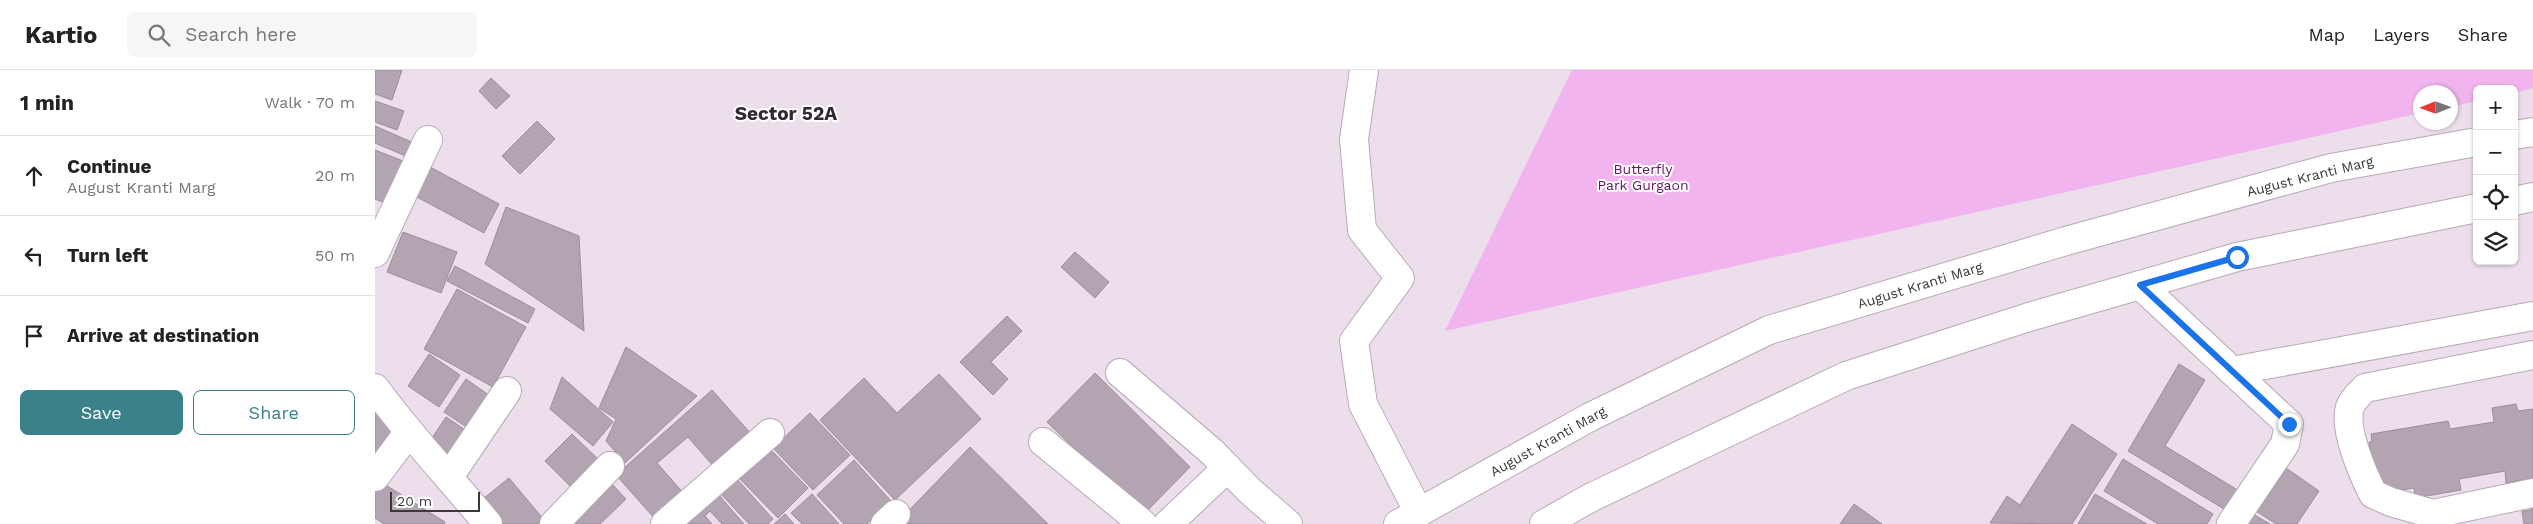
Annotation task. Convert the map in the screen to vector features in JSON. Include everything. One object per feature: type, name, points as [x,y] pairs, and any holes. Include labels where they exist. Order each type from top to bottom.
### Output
[{"type":"street","points":[[1364,70],[1355,139],[1362,230],[1400,278],[1353,341],[1363,404],[1409,518]]},
{"type":"street","points":[[2518,134],[2533,132]]},
{"type":"street","points":[[375,253],[428,140]]},
{"type":"street","name":"August Kranti Marg","points":[[1409,518],[1590,417],[1769,330],[2066,241],[2331,168],[2473,143]]},
{"type":"street","points":[[2518,200],[2533,198]]},
{"type":"street","points":[[1544,524],[1590,498],[1847,376],[2029,317],[2237,257],[2473,209]]},
{"type":"street","points":[[2140,285],[2289,424],[2285,444],[2231,524]]},
{"type":"street","points":[[2232,371],[2533,316]]},
{"type":"street","points":[[2533,355],[2365,388],[2350,405],[2348,425],[2365,479],[2373,494],[2391,502],[2433,514],[2500,512],[2533,493]]},
{"type":"street","points":[[1120,373],[1212,452],[1289,524]]},
{"type":"street","points":[[375,388],[408,433],[449,477],[487,524]]},
{"type":"street","points":[[449,477],[507,391]]},
{"type":"street","points":[[375,476],[408,433]]},
{"type":"street","points":[[665,524],[770,433]]},
{"type":"street","points":[[1043,442],[1143,524]]},
{"type":"street","points":[[554,524],[610,466]]},
{"type":"street","points":[[1168,524],[1227,468]]},
{"type":"green space","name":"Butterfly Park Gurgaon","points":[[1572,70],[2533,70],[2533,88],[2518,92],[2518,85],[2473,85],[2473,102],[2458,105],[2458,85],[2413,85],[2413,115],[1445,331]]},
{"type":"building","points":[[375,70],[402,70],[392,100],[375,94]]},
{"type":"building","points":[[491,78],[510,96],[496,109],[479,91]]},
{"type":"building","points":[[375,101],[404,111],[397,130],[375,122]]},
{"type":"building","points":[[537,121],[555,139],[520,174],[502,156]]},
{"type":"building","points":[[375,126],[414,143],[408,157],[375,143]]},
{"type":"building","points":[[375,150],[408,163],[392,206],[375,199]]},
{"type":"building","points":[[430,167],[499,204],[484,233],[415,196]]},
{"type":"building","points":[[506,207],[579,236],[584,331],[485,264]]},
{"type":"building","points":[[403,232],[457,252],[441,293],[387,272]]},
{"type":"building","points":[[1075,252],[1109,282],[1095,298],[1061,267]]},
{"type":"building","points":[[455,266],[535,309],[528,323],[447,281]]},
{"type":"building","points":[[457,289],[526,327],[493,387],[424,349]]},
{"type":"building","points":[[1007,316],[1022,331],[991,362],[1008,379],[993,395],[960,362]]},
{"type":"building","points":[[626,347],[697,396],[625,463],[606,441],[616,419],[599,408]]},
{"type":"building","points":[[429,354],[460,375],[439,407],[408,386]]},
{"type":"building","points":[[2179,364],[2205,380],[2165,446],[2241,492],[2229,512],[2128,451]]},
{"type":"building","points":[[1095,373],[1190,467],[1143,515],[1047,422]]},
{"type":"building","points":[[939,374],[981,419],[895,500],[820,420],[864,378],[897,413]]},
{"type":"building","points":[[562,377],[613,422],[593,446],[550,409]]},
{"type":"building","points":[[466,379],[496,400],[474,432],[444,412]]},
{"type":"building","points":[[712,390],[752,435],[715,468],[688,437],[657,463],[685,495],[656,520],[616,475]]},
{"type":"building","points":[[375,404],[401,424],[375,457]]},
{"type":"building","points":[[2516,404],[2518,411],[2533,409],[2533,478],[2506,483],[2505,471],[2459,479],[2461,490],[2415,498],[2414,488],[2384,493],[2377,487],[2369,442],[2372,442],[2371,434],[2448,421],[2450,429],[2494,422],[2492,408]]},
{"type":"building","points":[[810,413],[850,455],[813,490],[773,448]]},
{"type":"building","points":[[446,417],[473,435],[451,463],[430,441]]},
{"type":"building","points":[[2072,424],[2117,454],[2072,524],[1990,523],[2007,496],[2020,505]]},
{"type":"building","points":[[572,434],[600,461],[573,489],[545,461]]},
{"type":"building","points":[[970,447],[1048,524],[900,524],[898,522]]},
{"type":"building","points":[[770,449],[808,488],[778,518],[740,479]]},
{"type":"building","points":[[2123,459],[2213,514],[2207,524],[2158,524],[2104,491]]},
{"type":"building","points":[[854,460],[891,501],[867,524],[844,524],[817,495]]},
{"type":"building","points":[[2286,468],[2319,491],[2297,524],[2276,524],[2256,511]]},
{"type":"building","points":[[509,478],[545,521],[542,524],[497,524],[479,502]]},
{"type":"building","points":[[736,478],[773,519],[768,524],[749,524],[720,493]]},
{"type":"building","points":[[381,482],[445,522],[444,524],[384,524],[375,518],[375,492]]},
{"type":"building","points":[[611,483],[626,499],[600,524],[567,524]]},
{"type":"building","points":[[718,494],[744,524],[722,524],[710,511],[705,516],[712,524],[685,524]]},
{"type":"building","points":[[812,494],[839,524],[802,524],[791,513]]},
{"type":"building","points":[[2095,494],[2147,524],[2078,524]]},
{"type":"building","points":[[2530,500],[2533,500],[2533,524],[2524,524],[2522,511],[2531,510]]},
{"type":"building","points":[[1854,504],[1882,524],[1840,524]]},
{"type":"building","points":[[785,514],[794,524],[774,524]]},
{"type":"building","points":[[2253,514],[2270,524],[2247,524]]},
{"type":"district","name":"Sector 52A","points":[[786,113]]},
{"type":"route","points":[[2237,257],[2140,285],[2289,424]]}]
